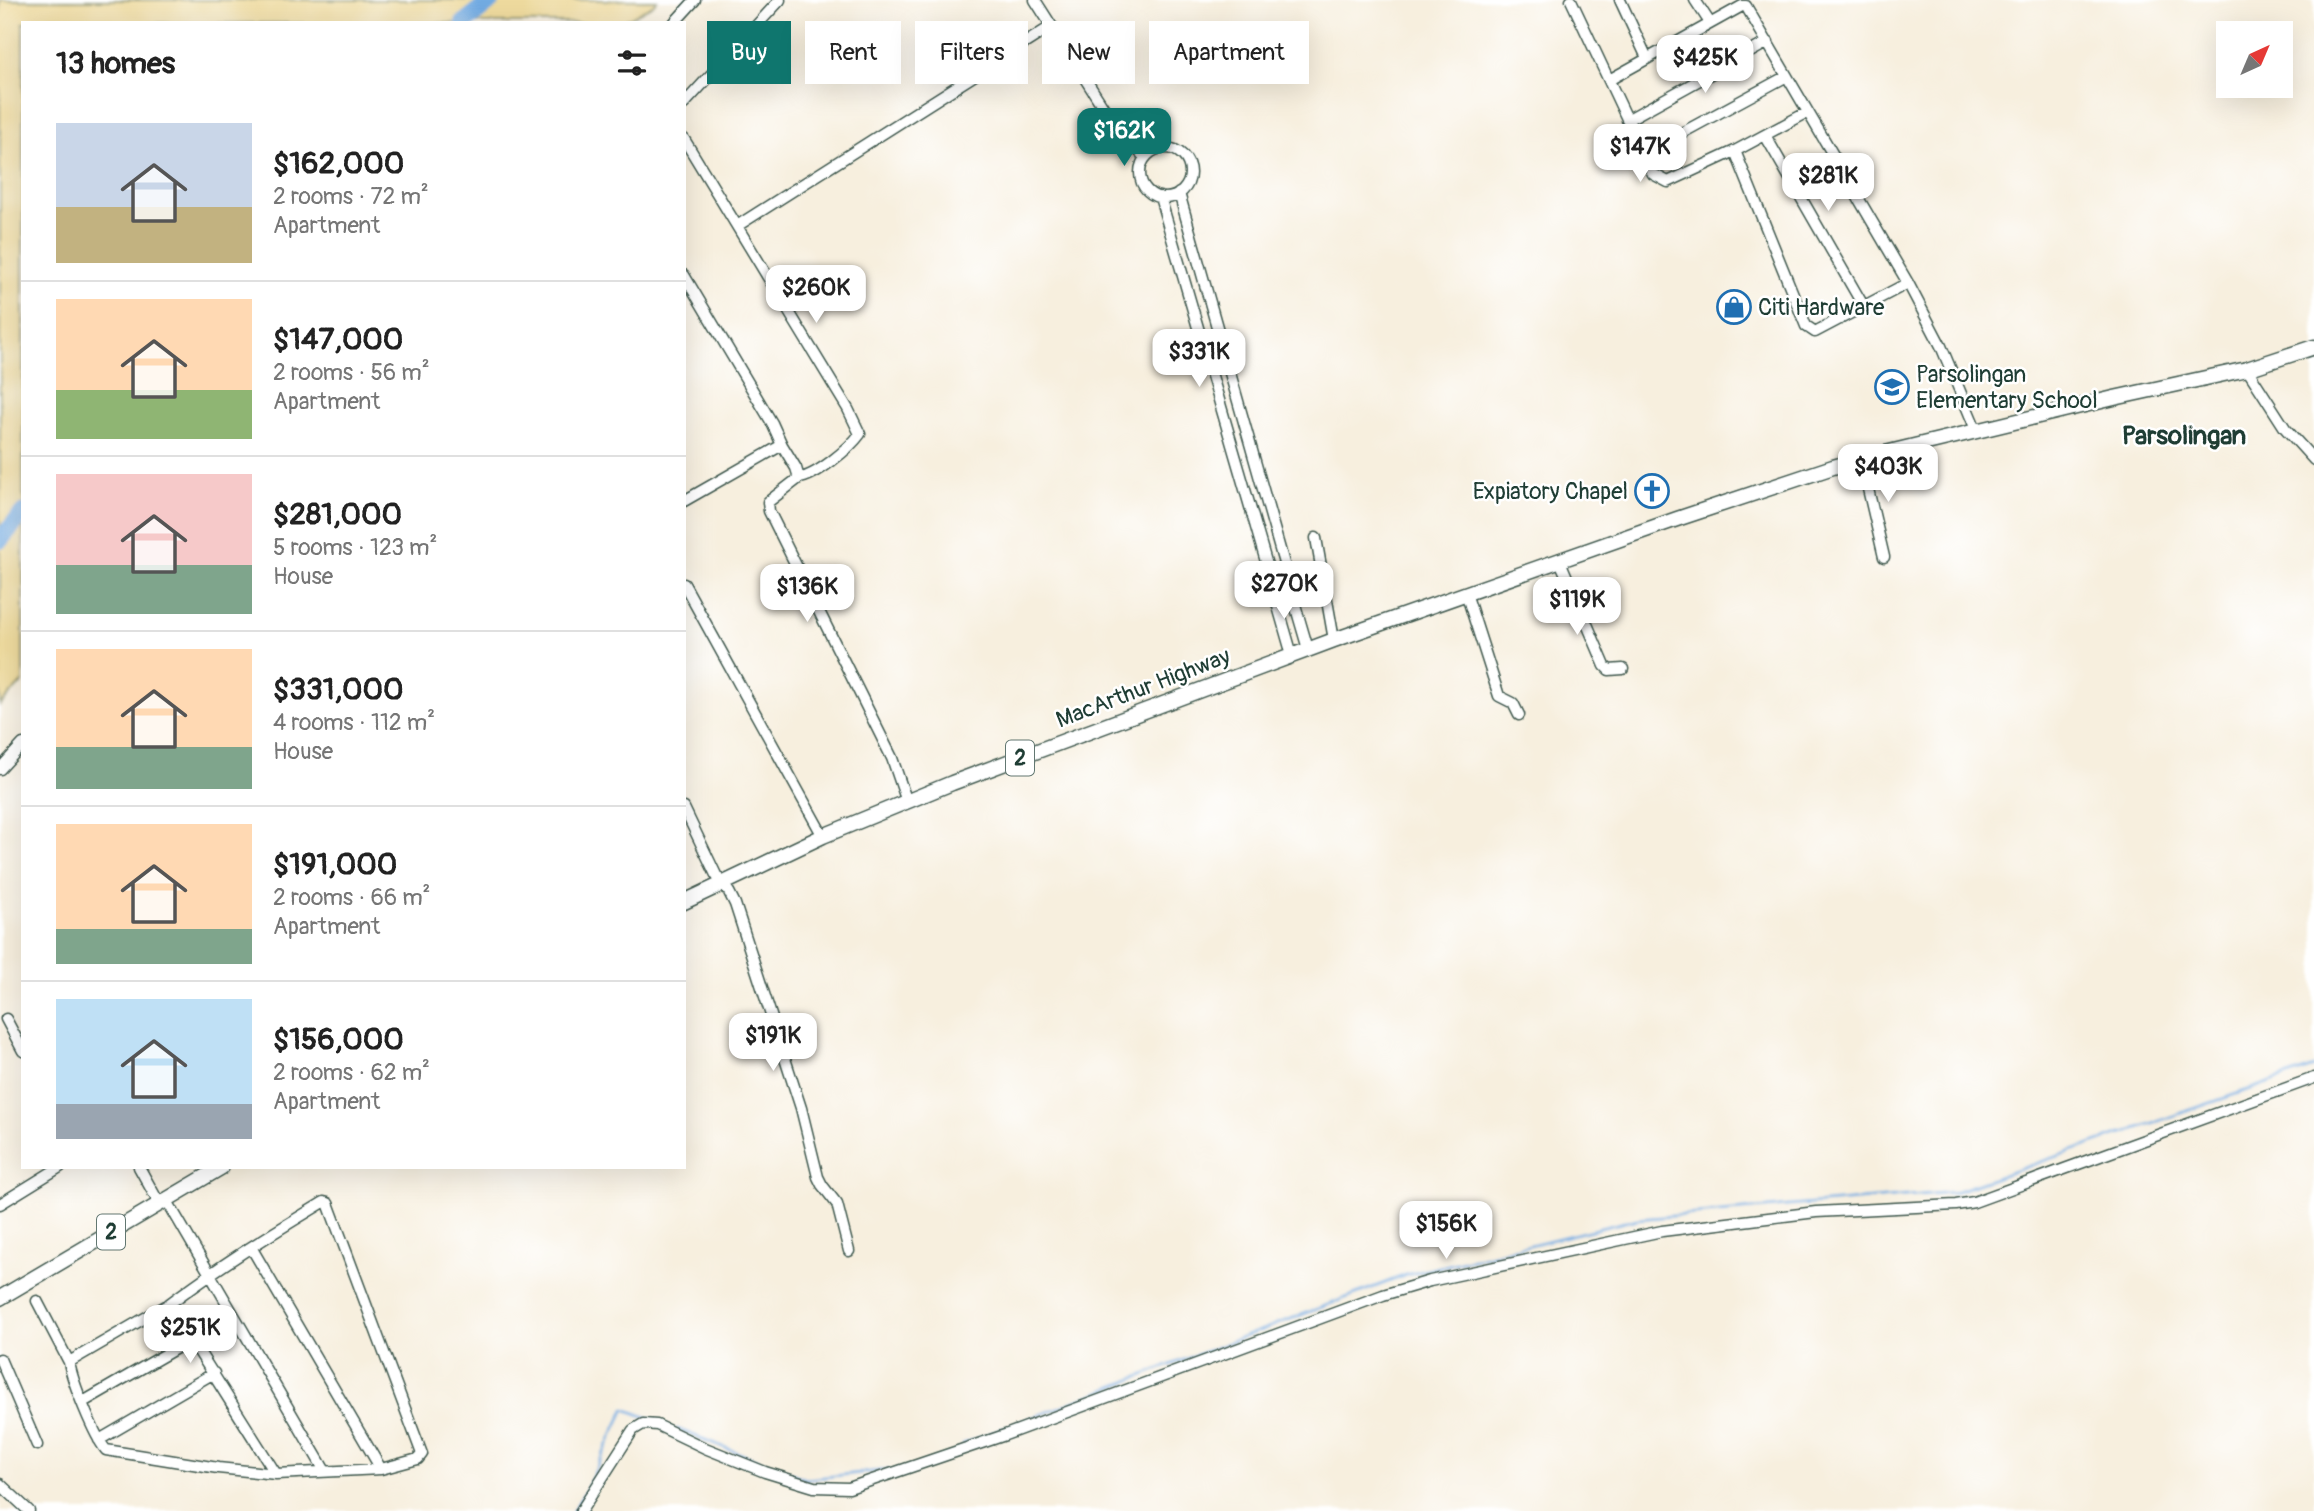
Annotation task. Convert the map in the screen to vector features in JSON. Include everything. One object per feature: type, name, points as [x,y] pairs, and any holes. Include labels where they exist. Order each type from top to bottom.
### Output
[{"type":"highway","name":"MacArthur Highway","points":[[686,901],[823,836],[907,802],[1308,649],[1703,510],[1861,459],[2247,369],[2314,347]]},
{"type":"highway","name":"2","points":[[0,1298],[219,1169]]},
{"type":"street","points":[[676,21],[695,0]]},
{"type":"street","points":[[686,102],[780,0]]},
{"type":"street","points":[[1035,0],[1049,21]]},
{"type":"street","points":[[1571,0],[1653,174],[1668,182],[1735,151],[1808,112]]},
{"type":"street","points":[[1620,0],[1647,58]]},
{"type":"street","points":[[1695,0],[1710,23]]},
{"type":"street","points":[[1609,80],[1710,23],[1746,6],[1908,284],[1941,346],[1977,432]]},
{"type":"street","points":[[737,226],[1042,32]]},
{"type":"street","points":[[1627,120],[1768,43]]},
{"type":"street","points":[[1643,154],[1787,76]]},
{"type":"street","points":[[1089,84],[1121,135],[1145,157]]},
{"type":"street","points":[[1765,135],[1864,307]]},
{"type":"street","points":[[686,142],[848,409],[860,434],[854,442],[807,478],[799,478],[768,502],[769,511],[892,758],[907,802]]},
{"type":"street","points":[[1166,148],[1179,152],[1188,163],[1190,176],[1179,193],[1160,197],[1148,191],[1141,181],[1140,168],[1145,157],[1153,151],[1166,148]]},
{"type":"street","points":[[1735,151],[1806,326],[1815,332],[1908,284]]},
{"type":"street","points":[[1179,193],[1285,567]]},
{"type":"street","points":[[1160,197],[1269,572]]},
{"type":"street","points":[[686,278],[772,423],[799,478]]},
{"type":"street","points":[[1189,299],[1208,294]]},
{"type":"street","points":[[2247,369],[2285,428],[2314,460]]},
{"type":"street","points":[[1215,388],[1232,382]]},
{"type":"street","points":[[686,500],[782,445]]},
{"type":"street","points":[[1861,459],[1884,558]]},
{"type":"street","points":[[1241,476],[1257,468]]},
{"type":"street","points":[[1316,538],[1334,640]]},
{"type":"street","points":[[1560,561],[1605,666],[1609,670],[1623,669]]},
{"type":"street","points":[[1289,584],[1308,649]]},
{"type":"street","points":[[686,588],[823,836]]},
{"type":"street","points":[[1273,589],[1292,655]]},
{"type":"street","points":[[1466,593],[1499,696],[1513,704],[1519,715]]},
{"type":"street","points":[[0,769],[21,746]]},
{"type":"street","points":[[686,812],[716,875],[735,904],[801,1108],[818,1177],[837,1203],[849,1251]]},
{"type":"street","points":[[6,1019],[21,1047]]},
{"type":"street","points":[[581,1511],[633,1430],[643,1424],[657,1425],[705,1448],[796,1482],[814,1487],[849,1488],[1005,1435],[1383,1295],[1430,1281],[1700,1225],[1816,1212],[1974,1202],[2314,1078]]},
{"type":"street","points":[[0,1203],[57,1169]]},
{"type":"street","points":[[140,1169],[210,1273],[326,1471]]},
{"type":"street","points":[[37,1301],[69,1362],[99,1440],[106,1450],[113,1453],[276,1474],[381,1469],[418,1459],[422,1454],[328,1203],[324,1202],[210,1273],[169,1304],[69,1362]]},
{"type":"street","points":[[251,1247],[381,1469]]},
{"type":"street","points":[[169,1304],[276,1474]]},
{"type":"street","points":[[83,1402],[192,1339]]},
{"type":"street","points":[[0,1359],[37,1445]]},
{"type":"street","points":[[99,1440],[214,1373]]},
{"type":"street","points":[[0,1484],[29,1511]]},
{"type":"sand","points":[[0,0],[657,0],[624,21],[21,21],[21,684],[0,705]]},
{"type":"waterway","points":[[466,21],[492,0]]},
{"type":"waterway","points":[[0,540],[21,515]]},
{"type":"waterway","points":[[963,1444],[1406,1275],[1637,1219],[1954,1192],[2314,1067]]},
{"type":"waterway","points":[[573,1511],[625,1409],[654,1420]]},
{"type":"waterway","points":[[677,1429],[806,1479],[888,1470]]},
{"type":"place","name":"Citi Hardware","points":[[1734,307]]},
{"type":"place","name":"Parsolingan Elementary School","points":[[1892,387]]},
{"type":"place","name":"Expiatory Chapel","points":[[1652,491]]},
{"type":"district","name":"Parsolingan","points":[[2184,436]]}]
